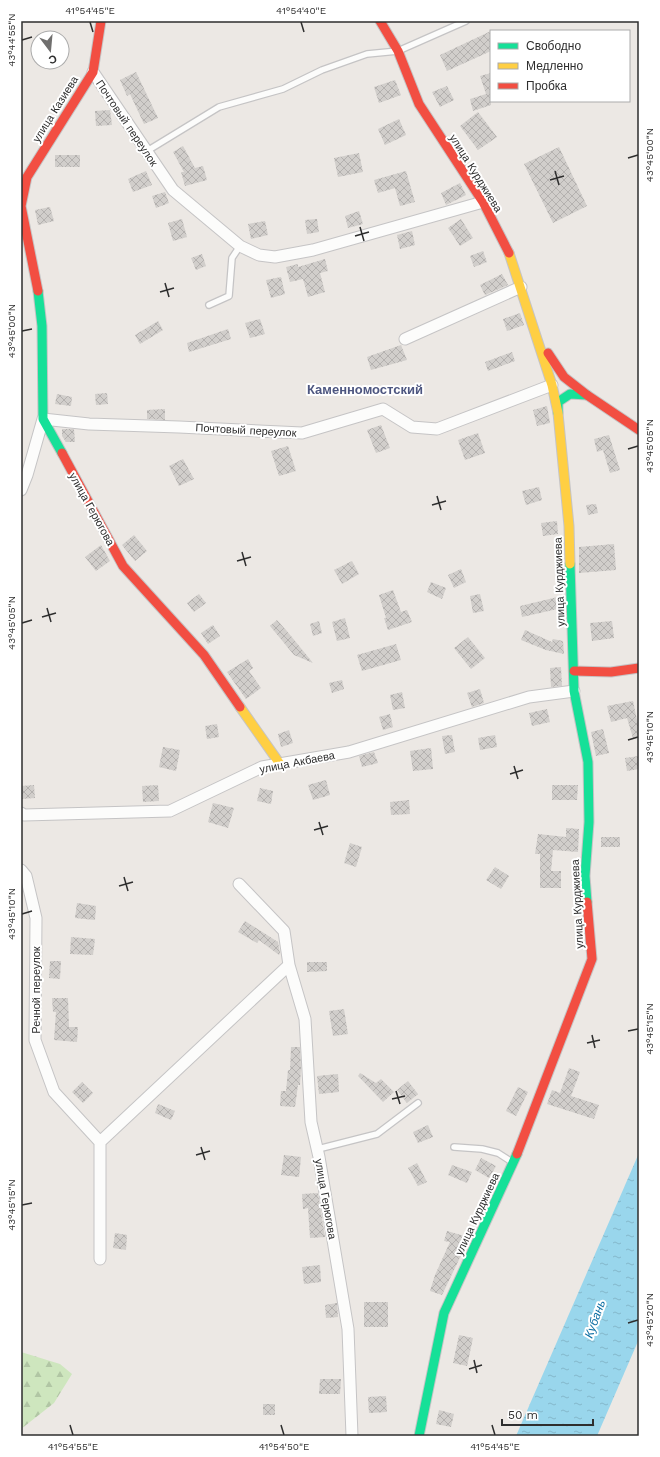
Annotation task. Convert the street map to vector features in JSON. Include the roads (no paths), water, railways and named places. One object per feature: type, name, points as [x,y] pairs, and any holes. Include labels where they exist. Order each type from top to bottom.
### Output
[{"type":"street","name":"улица Казиева","points":[[21,206],[27,177],[93,72],[101,21]]},
{"type":"street","name":"улица Курджиева","points":[[380,21],[398,51],[419,104],[483,202],[512,259],[552,385],[558,413],[569,526],[574,690],[588,762],[589,822],[585,876],[592,959],[521,1146],[444,1313],[419,1436]]},
{"type":"street","name":"Почтовый переулок","points":[[93,72],[173,190],[240,246],[259,255],[275,257],[313,250],[483,202]]},
{"type":"street","name":"улица Герюгова","points":[[21,206],[37,283],[42,326],[43,419],[123,566],[204,655],[280,764]]},
{"type":"street","points":[[405,339],[521,287]]},
{"type":"street","points":[[537,337],[564,377],[587,395],[639,430]]},
{"type":"street","name":"Почтовый переулок","points":[[43,419],[89,424],[302,433],[383,409],[412,427],[437,429],[552,385]]},
{"type":"street","points":[[558,413],[558,402],[570,394],[587,395]]},
{"type":"street","points":[[21,490],[27,475],[43,419]]},
{"type":"street","points":[[574,671],[611,672],[639,668]]},
{"type":"street","name":"улица Акбаева","points":[[21,813],[24,815],[170,811],[262,767],[349,752],[529,698],[574,690]]},
{"type":"street","name":"Речной переулок","points":[[21,870],[26,876],[36,918],[35,1040],[54,1092],[100,1142]]},
{"type":"street","name":"улица Герюгова","points":[[239,884],[284,931],[289,965],[305,1020],[311,1122],[318,1149],[348,1329],[352,1436]]},
{"type":"street","points":[[100,1259],[100,1142],[289,965]]},
{"type":"lane","points":[[147,152],[219,107],[283,89],[322,70],[367,54],[398,51],[466,21]]},
{"type":"lane","points":[[209,305],[229,296],[232,258],[240,246]]},
{"type":"lane","points":[[318,1149],[377,1134],[418,1103]]},
{"type":"lane","points":[[454,1147],[482,1149],[498,1153],[513,1162]]},
{"type":"water","name":"Кубань","points":[[639,1153],[639,1339],[597,1436],[516,1436]]},
{"type":"district","name":"Каменномостский","points":[[365,389]]}]
